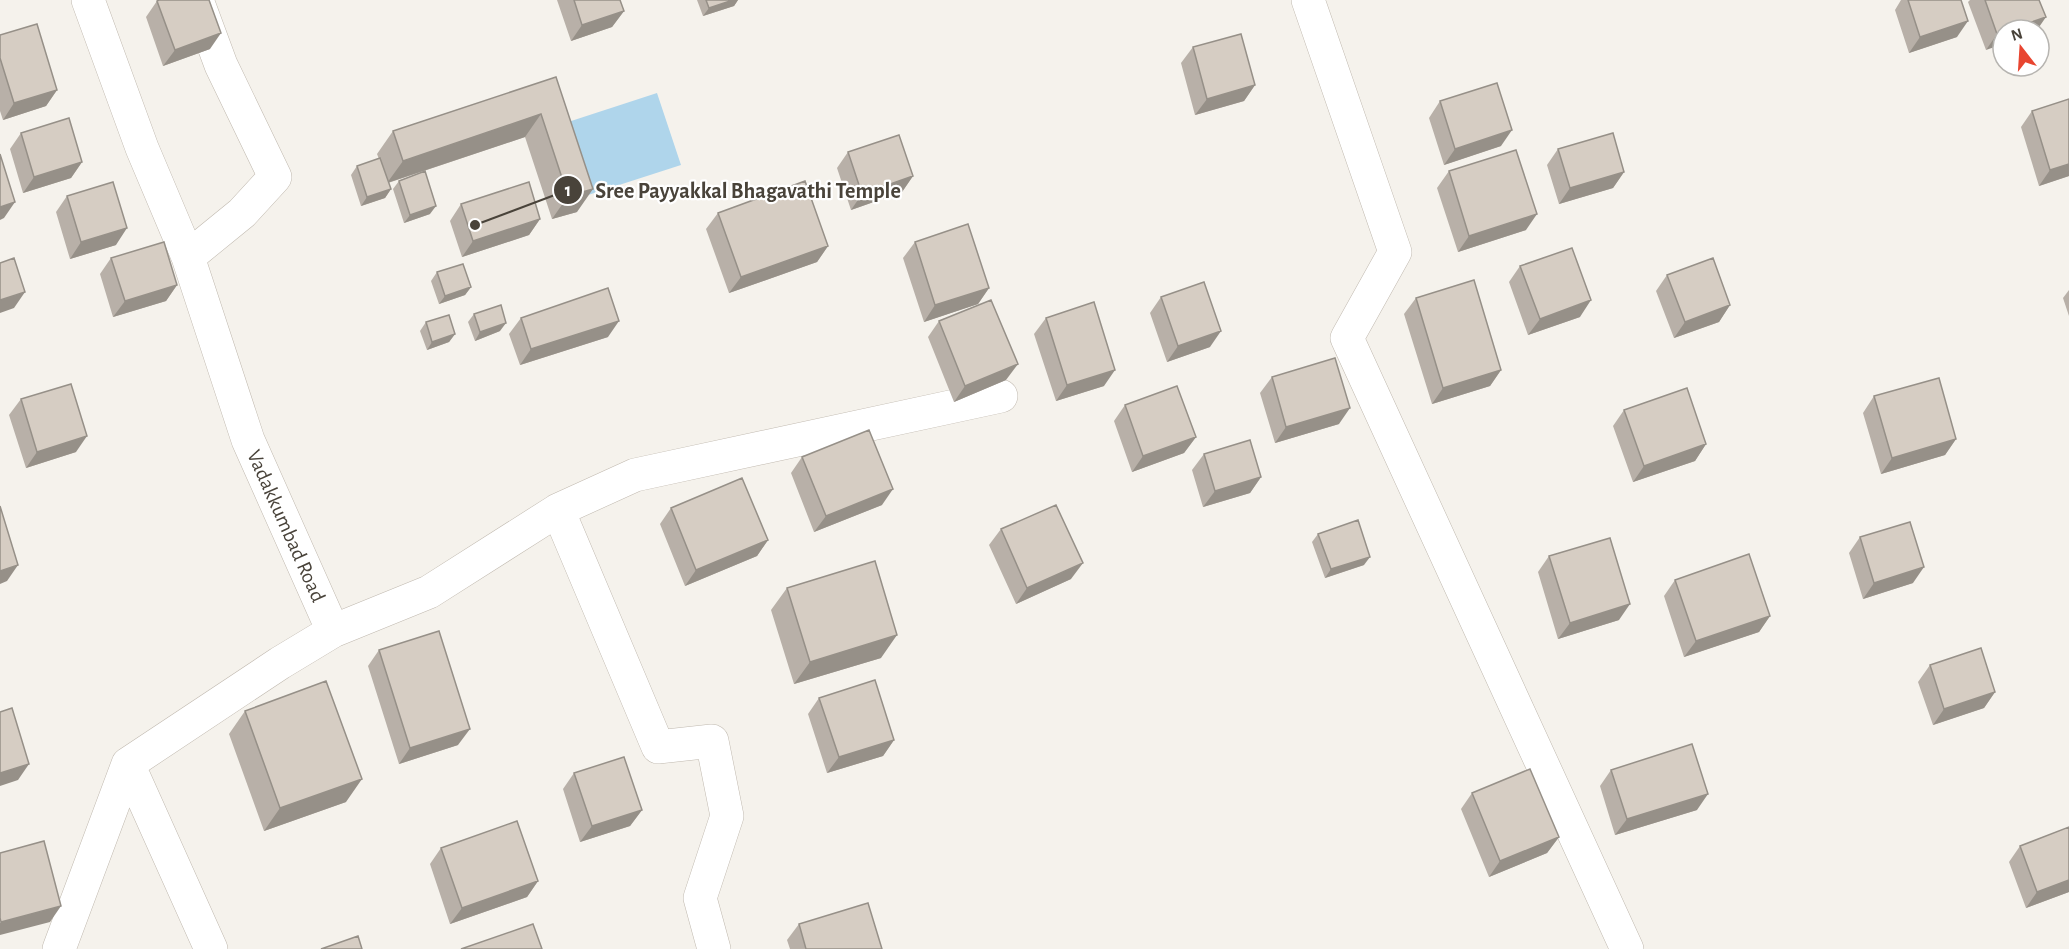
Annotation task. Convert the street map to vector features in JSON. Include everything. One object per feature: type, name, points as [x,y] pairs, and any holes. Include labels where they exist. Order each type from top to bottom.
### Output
[{"type":"street","name":"Vadakkumbad Road","points":[[88,0],[142,148],[188,257],[248,440],[333,631]]},
{"type":"street","points":[[188,257],[242,213],[275,177],[221,65],[197,0]]},
{"type":"street","points":[[1308,0],[1395,252],[1347,338],[1627,949]]},
{"type":"street","points":[[59,949],[128,764],[280,663],[333,631],[429,592],[558,510],[635,475],[1001,396]]},
{"type":"street","points":[[558,510],[658,747],[712,741],[727,816],[700,898],[714,949]]},
{"type":"street","points":[[128,764],[210,949]]},
{"type":"water","points":[[657,93],[681,165],[585,196],[562,124]]},
{"type":"building","points":[[209,0],[221,33],[175,50],[157,1]]},
{"type":"building","points":[[574,0],[620,0],[624,11],[582,25]]},
{"type":"building","points":[[706,0],[733,0],[709,8]]},
{"type":"building","points":[[1908,0],[1961,0],[1968,21],[1920,37]]},
{"type":"building","points":[[1985,0],[2039,0],[2046,17],[2043,18],[1991,18]]},
{"type":"building","points":[[37,24],[57,90],[14,103],[0,58],[0,35]]},
{"type":"building","points":[[1241,34],[1255,85],[1207,99],[1193,47]]},
{"type":"building","points":[[556,77],[593,189],[568,196],[541,114],[403,161],[393,131]]},
{"type":"building","points":[[1497,83],[1512,130],[1455,149],[1440,101]]},
{"type":"building","points":[[2069,99],[2069,164],[2050,170],[2032,111]]},
{"type":"building","points":[[69,118],[82,162],[34,177],[21,133]]},
{"type":"building","points":[[1613,133],[1624,172],[1570,188],[1558,149]]},
{"type":"building","points":[[899,135],[913,176],[862,194],[848,152]]},
{"type":"building","points":[[1516,150],[1537,214],[1469,236],[1449,171]]},
{"type":"building","points":[[0,154],[15,202],[0,207]]},
{"type":"building","points":[[380,158],[391,189],[367,197],[357,166]]},
{"type":"building","points":[[425,171],[436,206],[410,215],[399,181]]},
{"type":"building","points":[[805,181],[828,246],[741,277],[718,213]]},
{"type":"building","points":[[113,182],[127,228],[81,242],[67,196]]},
{"type":"building","points":[[529,182],[540,219],[473,241],[461,204]]},
{"type":"building","points":[[968,224],[989,288],[935,305],[915,242]]},
{"type":"building","points":[[164,242],[177,285],[125,301],[111,258]]},
{"type":"building","points":[[1572,248],[1591,300],[1540,319],[1520,266]]},
{"type":"building","points":[[14,258],[25,292],[0,300],[0,263]]},
{"type":"building","points":[[1713,258],[1730,305],[1685,322],[1667,275]]},
{"type":"building","points":[[463,264],[471,287],[445,296],[437,272]]},
{"type":"building","points":[[1474,280],[1501,370],[1443,388],[1416,298]]},
{"type":"building","points":[[1204,282],[1221,331],[1178,346],[1161,297]]},
{"type":"building","points":[[608,288],[619,321],[531,349],[521,318]]},
{"type":"building","points":[[991,300],[1018,364],[965,386],[939,321]]},
{"type":"building","points":[[1094,302],[1115,370],[1067,385],[1046,318]]},
{"type":"building","points":[[501,305],[506,323],[480,332],[474,314]]},
{"type":"building","points":[[449,315],[455,334],[432,342],[426,322]]},
{"type":"building","points":[[1335,358],[1350,408],[1286,427],[1272,377]]},
{"type":"building","points":[[1939,378],[1956,439],[1892,458],[1874,396]]},
{"type":"building","points":[[71,384],[87,436],[37,452],[21,399]]},
{"type":"building","points":[[1177,386],[1196,437],[1143,456],[1125,405]]},
{"type":"building","points":[[1687,388],[1706,444],[1644,466],[1624,410]]},
{"type":"building","points":[[869,430],[893,489],[826,516],[802,457]]},
{"type":"building","points":[[1250,440],[1261,477],[1215,491],[1204,454]]},
{"type":"building","points":[[742,478],[768,540],[696,570],[671,508]]},
{"type":"building","points":[[1056,505],[1083,563],[1027,588],[1001,529]]},
{"type":"building","points":[[0,506],[18,565],[0,571]]},
{"type":"building","points":[[1358,520],[1370,557],[1331,569],[1318,534]]},
{"type":"building","points":[[1910,522],[1924,567],[1874,583],[1860,537]]},
{"type":"building","points":[[1610,538],[1630,604],[1570,623],[1549,556]]},
{"type":"building","points":[[1749,554],[1770,616],[1696,641],[1675,580]]},
{"type":"building","points":[[875,561],[897,635],[810,662],[787,588]]},
{"type":"building","points":[[439,631],[470,729],[410,748],[379,650]]},
{"type":"building","points":[[1981,648],[1995,692],[1944,709],[1930,665]]},
{"type":"building","points":[[875,680],[894,740],[839,757],[819,698]]},
{"type":"building","points":[[326,681],[362,779],[280,808],[245,711]]},
{"type":"building","points":[[12,708],[29,764],[0,773],[0,712]]},
{"type":"building","points":[[1692,744],[1708,794],[1627,819],[1611,770]]},
{"type":"building","points":[[624,757],[642,810],[592,826],[574,773]]},
{"type":"building","points":[[1530,769],[1559,837],[1500,861],[1472,793]]},
{"type":"building","points":[[517,821],[538,881],[462,908],[441,848]]},
{"type":"building","points":[[2069,827],[2069,880],[2037,892],[2020,846]]},
{"type":"building","points":[[44,841],[61,906],[1,922],[0,853]]},
{"type":"building","points":[[868,903],[882,949],[806,949],[799,924]]},
{"type":"building","points":[[533,924],[542,949],[461,949]]},
{"type":"building","points":[[358,936],[362,949],[321,949]]},
{"type":"place","name":"Sree Payyakkal Bhagavathi Temple","points":[[475,225]]}]
